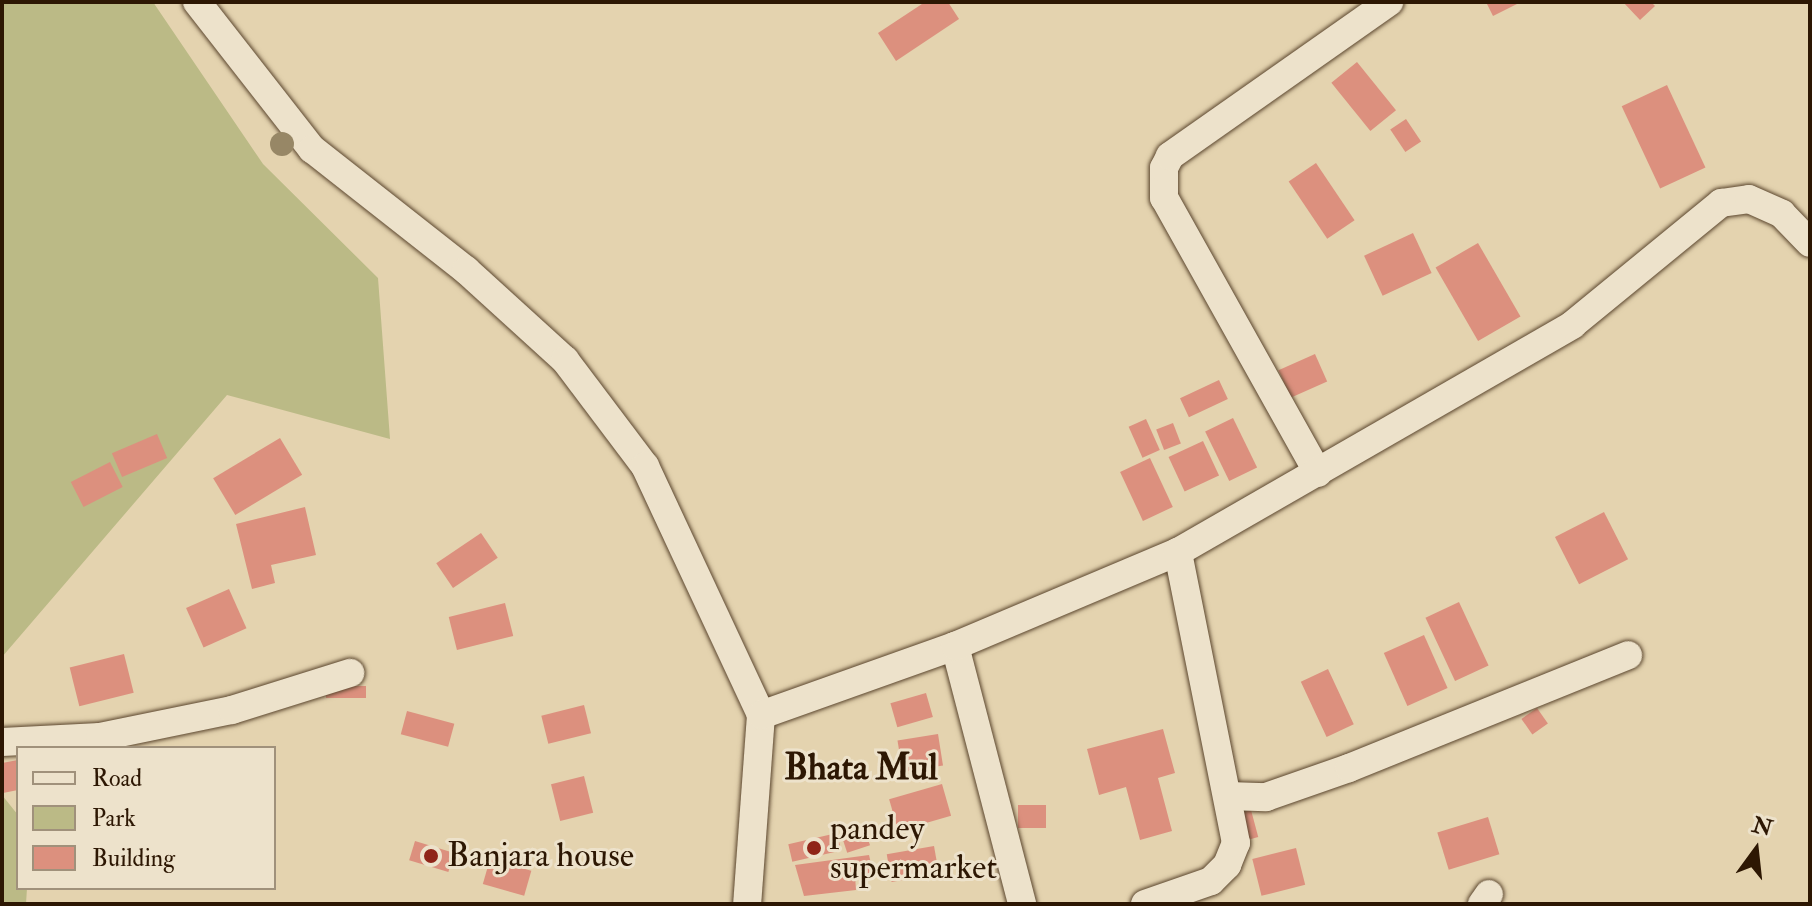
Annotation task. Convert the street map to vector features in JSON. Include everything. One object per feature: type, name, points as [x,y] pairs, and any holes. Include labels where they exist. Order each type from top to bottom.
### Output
[{"type":"street","points":[[197,2],[312,149],[466,270],[565,360],[645,466],[761,715],[747,904]]},
{"type":"street","points":[[1318,473],[1164,198],[1164,168],[1170,156],[1389,2]]},
{"type":"street","points":[[761,715],[955,646],[1178,552],[1572,325],[1721,203],[1749,199],[1782,214],[1810,243]]},
{"type":"street","points":[[1145,904],[1211,881],[1227,865],[1236,843],[1178,552]]},
{"type":"street","points":[[955,646],[1022,904]]},
{"type":"street","points":[[1228,796],[1266,797],[1349,768],[1628,655]]},
{"type":"street","points":[[2,742],[100,737],[232,710],[350,673]]},
{"type":"green space","points":[[2,2],[153,2],[263,164],[378,278],[390,439],[227,395],[2,657]]},
{"type":"green space","points":[[2,795],[16,812],[16,890],[27,890],[26,904],[2,904]]},
{"type":"building","points":[[925,2],[948,2],[959,19],[896,61],[878,33]]},
{"type":"building","points":[[1486,2],[1521,2],[1493,16]]},
{"type":"building","points":[[1623,2],[1651,2],[1655,6],[1640,20]]},
{"type":"building","points":[[1357,62],[1396,110],[1370,131],[1331,83]]},
{"type":"building","points":[[1667,85],[1705,167],[1660,189],[1622,106]]},
{"type":"building","points":[[1406,119],[1421,141],[1405,152],[1390,130]]},
{"type":"building","points":[[1316,163],[1355,220],[1327,239],[1289,181]]},
{"type":"building","points":[[1413,233],[1432,273],[1383,296],[1364,256]]},
{"type":"building","points":[[1478,243],[1520,317],[1478,341],[1436,268]]},
{"type":"building","points":[[1315,354],[1327,381],[1291,398],[1278,370]]},
{"type":"building","points":[[1219,380],[1228,399],[1189,417],[1180,398]]},
{"type":"building","points":[[1233,418],[1257,467],[1229,481],[1205,432]]},
{"type":"building","points":[[1146,419],[1160,450],[1142,458],[1129,427]]},
{"type":"building","points":[[1173,423],[1181,444],[1164,450],[1156,429]]},
{"type":"building","points":[[157,434],[167,458],[122,477],[112,453]]},
{"type":"building","points":[[280,438],[302,475],[235,515],[213,478]]},
{"type":"building","points":[[1203,441],[1219,475],[1185,491],[1169,457]]},
{"type":"building","points":[[1150,458],[1173,507],[1143,521],[1120,472]]},
{"type":"building","points":[[110,462],[123,487],[84,507],[71,482]]},
{"type":"building","points":[[305,507],[316,555],[271,565],[275,583],[252,589],[236,524]]},
{"type":"building","points":[[1604,512],[1628,559],[1579,584],[1555,537]]},
{"type":"building","points":[[481,533],[498,558],[453,588],[436,563]]},
{"type":"building","points":[[229,589],[246,628],[204,647],[186,608]]},
{"type":"building","points":[[1459,602],[1489,665],[1455,681],[1425,618]]},
{"type":"building","points":[[505,603],[513,636],[457,650],[449,617]]},
{"type":"building","points":[[1424,635],[1448,688],[1407,706],[1384,653]]},
{"type":"building","points":[[124,654],[134,693],[79,706],[70,668]]},
{"type":"building","points":[[1328,669],[1354,724],[1327,737],[1301,682]]},
{"type":"building","points":[[326,686],[366,686],[366,698],[326,698]]},
{"type":"building","points":[[926,693],[933,717],[897,727],[890,703]]},
{"type":"building","points":[[584,705],[591,733],[548,744],[541,716]]},
{"type":"building","points":[[1537,708],[1548,724],[1532,734],[1521,719]]},
{"type":"building","points":[[407,711],[454,724],[448,747],[401,734]]},
{"type":"building","points":[[1163,729],[1175,773],[1158,778],[1172,831],[1140,840],[1126,787],[1099,795],[1087,749]]},
{"type":"building","points":[[938,734],[943,766],[903,772],[898,740]]},
{"type":"building","points":[[16,760],[16,790],[3,793],[2,763]]},
{"type":"building","points":[[584,776],[593,813],[560,821],[551,784]]},
{"type":"building","points":[[942,784],[951,816],[898,831],[889,799]]},
{"type":"building","points":[[1018,805],[1046,805],[1046,828],[1018,828]]},
{"type":"building","points":[[1251,810],[1258,837],[1243,841],[1236,814]]},
{"type":"building","points":[[1488,817],[1499,854],[1449,870],[1437,832]]},
{"type":"building","name":"pandey supermarket","points":[[837,833],[841,851],[792,862],[788,844]]},
{"type":"building","points":[[866,833],[870,845],[847,853],[843,840]]},
{"type":"building","name":"Banjara house","points":[[415,841],[454,853],[448,872],[409,860]]},
{"type":"building","points":[[934,846],[939,874],[892,882],[887,854]]},
{"type":"building","points":[[1296,848],[1305,885],[1262,896],[1252,859]]},
{"type":"building","points":[[869,855],[873,872],[855,876],[856,890],[804,896],[795,865]]},
{"type":"building","points":[[490,859],[531,871],[524,896],[483,884]]},
{"type":"place","name":"pandey supermarket","points":[[814,848]]},
{"type":"place","name":"Banjara house","points":[[431,856]]},
{"type":"district","name":"Bhata Mul","points":[[861,768]]}]
